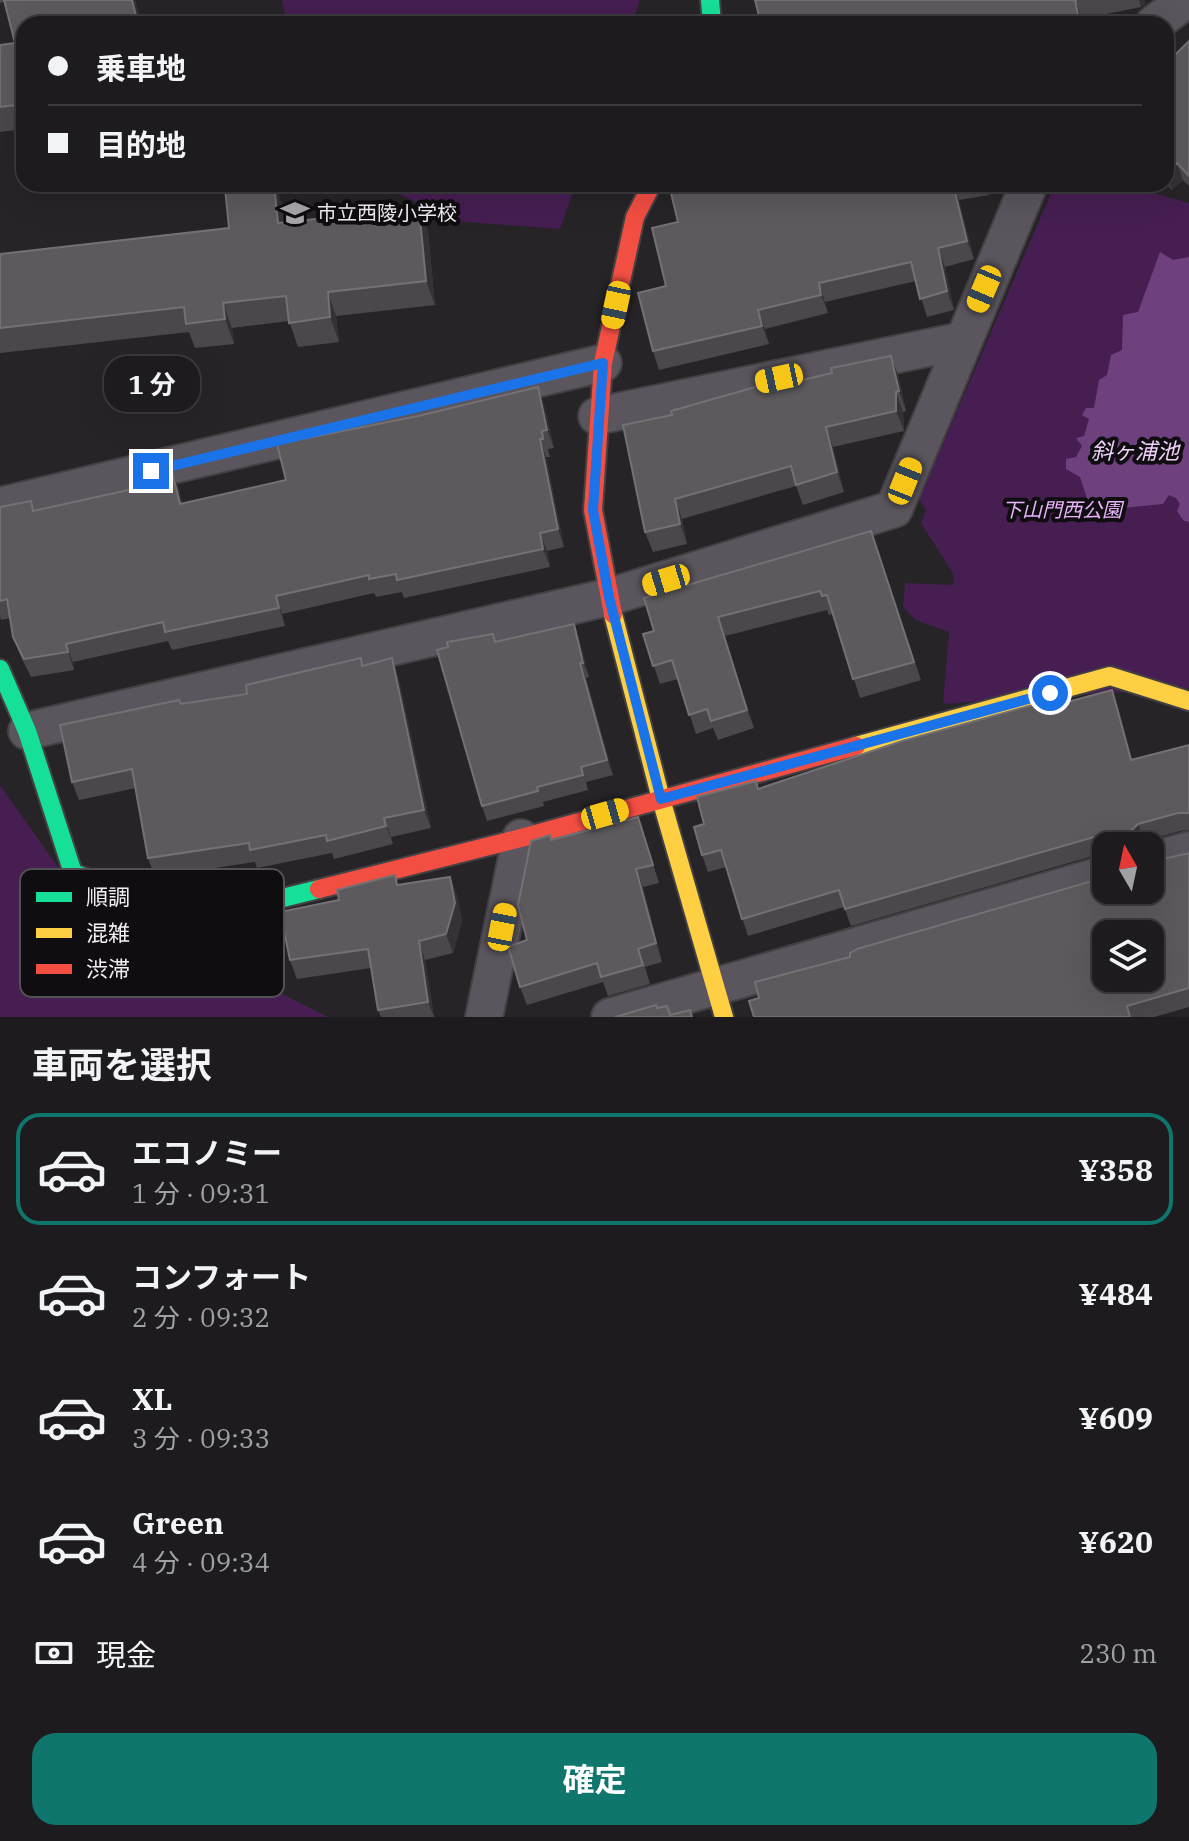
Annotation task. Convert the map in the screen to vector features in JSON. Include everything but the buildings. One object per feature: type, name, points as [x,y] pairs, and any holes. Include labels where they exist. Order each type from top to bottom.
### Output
[{"type":"street","points":[[1165,16],[1186,0]]},
{"type":"street","points":[[648,192],[635,217],[603,363],[593,510],[609,597],[661,799],[720,1001]]},
{"type":"street","points":[[27,731],[609,597],[894,509],[961,341],[1026,192]]},
{"type":"street","points":[[597,416],[961,341]]},
{"type":"street","points":[[0,506],[603,363]]},
{"type":"street","points":[[0,669],[27,731],[72,869]]},
{"type":"street","points":[[284,897],[521,838],[1110,676],[1189,701]]},
{"type":"street","points":[[484,1017],[521,838]]},
{"type":"street","points":[[1164,857],[1189,850]]},
{"type":"street","points":[[610,1017],[720,1001],[1092,879]]},
{"type":"green space","points":[[282,0],[640,0],[635,16],[285,16]]},
{"type":"green space","points":[[395,192],[573,192],[560,229],[453,221]]},
{"type":"green space","name":"下山門西公園","points":[[1052,192],[1148,192],[1189,203],[1189,688],[943,704],[949,632],[916,620],[903,607],[905,583],[953,585],[954,575],[921,523],[926,510],[919,499]]},
{"type":"green space","points":[[0,785],[59,869],[20,869],[20,997],[284,995],[328,1017],[0,1017]]},
{"type":"water","name":"斜ヶ浦池","points":[[1160,252],[1173,260],[1189,257],[1189,522],[1184,521],[1177,511],[1180,504],[1176,498],[1169,495],[1163,504],[1091,511],[1080,477],[1066,469],[1066,459],[1076,457],[1082,446],[1076,438],[1084,436],[1089,419],[1082,415],[1086,408],[1094,408],[1099,380],[1107,375],[1111,355],[1122,350],[1123,315],[1138,312]]},
{"type":"traffic: fast","points":[[710,0],[711,16]]},
{"type":"traffic: fast","points":[[0,669],[27,731],[72,869]]},
{"type":"traffic: fast","points":[[284,898],[319,889]]},
{"type":"traffic: slow","points":[[613,614],[661,799],[724,1017]]},
{"type":"traffic: slow","points":[[856,746],[1110,676],[1189,701]]},
{"type":"traffic: jam","points":[[613,614],[593,510],[603,363],[635,217],[648,192]]},
{"type":"traffic: jam","points":[[319,889],[521,838],[856,746]]},
{"type":"place","name":"市立西陵小学校","points":[[295,213]]},
{"type":"route","points":[[151,471],[603,363],[593,510],[609,597],[661,799],[1050,693]]}]
